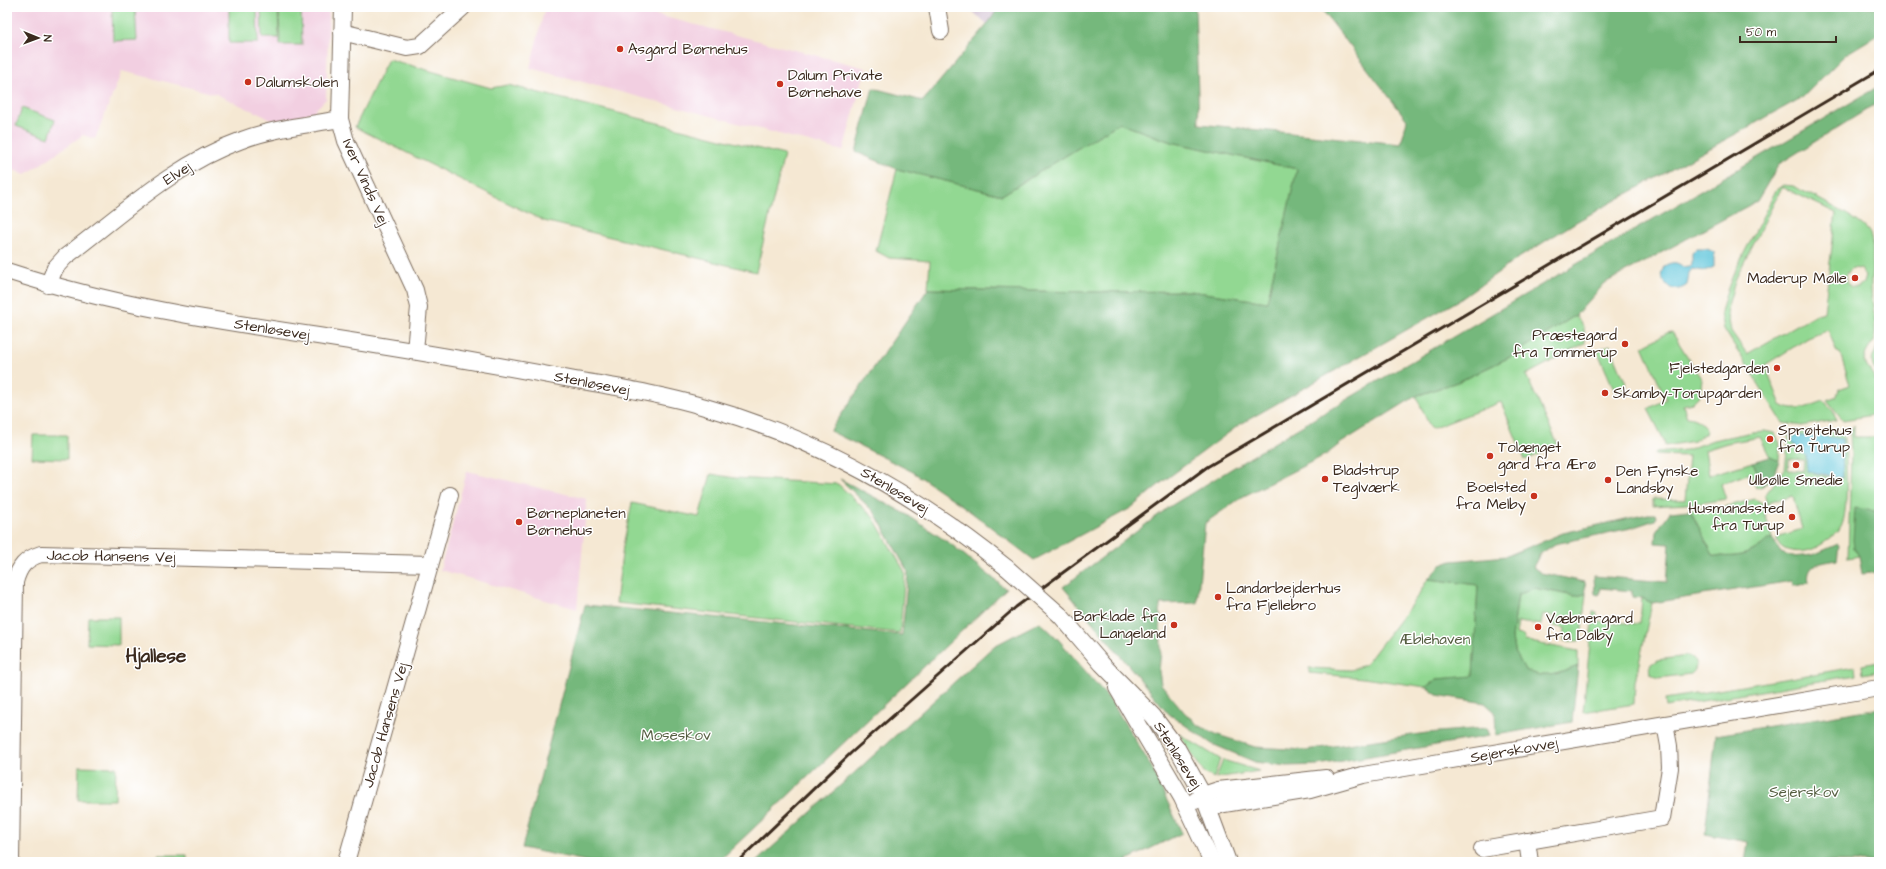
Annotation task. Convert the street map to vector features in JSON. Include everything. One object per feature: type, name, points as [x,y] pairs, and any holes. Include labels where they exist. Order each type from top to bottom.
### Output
[{"type":"street","name":"Iver Vinds Vej","points":[[343,7],[340,120],[346,141],[415,290],[419,307],[415,351]]},
{"type":"street","points":[[342,32],[407,48],[420,46],[463,7]]},
{"type":"street","points":[[937,7],[941,31]]},
{"type":"street","name":"Elvej","points":[[48,285],[55,268],[64,257],[178,171],[216,150],[243,139],[270,132],[340,120]]},
{"type":"street","name":"Stenløsevej","points":[[7,271],[48,285],[169,313],[415,351],[660,396],[704,406],[775,430],[811,445],[880,480],[946,521],[1007,568],[1060,615],[1102,664],[1190,815],[1212,862]]},
{"type":"street","name":"Jacob Hansens Vej","points":[[346,862],[450,495]]},
{"type":"street","name":"Jacob Hansens Vej","points":[[10,862],[15,582],[18,571],[30,557],[41,554],[430,564]]},
{"type":"street","points":[[1102,664],[1202,801],[1228,862]]},
{"type":"street","name":"Sejerskovvej","points":[[1202,801],[1224,804],[1310,790],[1363,775],[1879,688]]},
{"type":"street","points":[[1482,849],[1662,818],[1670,768],[1669,746],[1665,724]]},
{"type":"street","points":[[1190,815],[1202,801]]},
{"type":"street","points":[[1527,841],[1530,862]]},
{"type":"shaded area","name":"Dalumskolen","points":[[7,7],[329,7],[326,99],[313,112],[277,122],[216,94],[122,71],[95,139],[83,135],[25,175],[7,167]]},
{"type":"shaded area","points":[[545,7],[625,7],[866,68],[843,151],[530,68]]},
{"type":"shaded area","points":[[968,7],[999,7],[987,25]]},
{"type":"shaded area","name":"Børneplaneten Børnehus","points":[[467,471],[587,499],[577,609],[440,570]]},
{"type":"green space","points":[[112,7],[135,7],[137,40],[113,41]]},
{"type":"green space","points":[[229,7],[257,7],[258,43],[229,43]]},
{"type":"green space","points":[[261,7],[278,7],[279,38],[262,38]]},
{"type":"green space","points":[[279,7],[301,7],[302,45],[280,45]]},
{"type":"green space","points":[[999,7],[1195,7],[1199,124],[1401,144],[1407,120],[1320,7],[1879,7],[1879,34],[1846,54],[1803,97],[1576,222],[1517,259],[1461,299],[1239,425],[1161,483],[1131,508],[1034,560],[963,506],[913,472],[830,431],[928,289],[1090,292],[1190,291],[1267,302],[1297,169],[1171,142],[1119,123],[1002,195],[897,169],[856,152],[873,88],[923,101],[987,25]]},
{"type":"green space","points":[[388,59],[491,88],[508,85],[784,155],[756,272],[544,221],[355,127]]},
{"type":"green space","points":[[1879,86],[1879,102],[1779,164],[1757,201],[1605,283],[1576,315],[1510,357],[1460,381],[1416,396],[1341,443],[1327,454],[1242,497],[1205,523],[1197,603],[1160,604],[1161,651],[1159,671],[1161,684],[1184,712],[1198,725],[1218,735],[1255,747],[1305,750],[1427,733],[1486,728],[1489,736],[1318,765],[1287,766],[1255,762],[1212,744],[1169,714],[1063,587],[1169,507],[1295,430]]},
{"type":"green space","points":[[22,108],[55,120],[49,138],[16,126]]},
{"type":"green space","points":[[1119,123],[1171,142],[1297,169],[1267,302],[1190,291],[1090,292],[928,289],[930,261],[889,258],[876,251],[897,169],[1002,195]]},
{"type":"green space","points":[[1783,185],[1793,186],[1847,215],[1866,228],[1870,234],[1873,253],[1871,291],[1875,334],[1873,341],[1864,357],[1864,361],[1879,385],[1879,414],[1843,420],[1827,400],[1837,396],[1839,389],[1850,385],[1840,353],[1837,352],[1828,330],[1808,338],[1765,365],[1781,405],[1787,408],[1797,409],[1808,407],[1824,401],[1833,411],[1836,420],[1802,426],[1783,423],[1724,329],[1721,313],[1726,293],[1733,275],[1776,190]],"holes":[[[1782,187],[1836,213],[1824,312],[1814,315],[1747,354],[1731,331],[1727,309],[1736,278]],[[1852,268],[1861,269],[1865,276],[1863,283],[1858,287],[1851,287],[1847,282],[1846,275]]]},
{"type":"green space","points":[[1879,261],[1879,318],[1875,273],[1876,266]]},
{"type":"green space","points":[[1576,315],[1584,328],[1585,343],[1526,375],[1559,447],[1525,460],[1501,402],[1431,429],[1416,396],[1460,381],[1510,357]]},
{"type":"green space","points":[[1672,332],[1702,380],[1700,395],[1692,403],[1683,405],[1687,417],[1698,421],[1706,430],[1705,434],[1694,441],[1665,446],[1664,440],[1648,409],[1666,399],[1643,346],[1667,333]]},
{"type":"green space","points":[[1879,340],[1879,377],[1872,362]]},
{"type":"green space","points":[[1610,345],[1627,386],[1615,392],[1597,350]]},
{"type":"green space","points":[[1854,425],[1854,437],[1877,437],[1879,452],[1879,516],[1875,511],[1854,548],[1859,556],[1848,558],[1851,454],[1850,433]]},
{"type":"green space","points":[[1765,431],[1774,433],[1780,443],[1779,461],[1770,457],[1760,437],[1727,443],[1705,450],[1709,475],[1753,462],[1763,486],[1756,488],[1750,473],[1721,484],[1726,499],[1701,503],[1653,506],[1653,499],[1685,500],[1689,456],[1655,455],[1655,453],[1686,450],[1713,440]]},
{"type":"green space","points":[[1806,431],[1842,433],[1846,457],[1846,497],[1844,520],[1841,527],[1833,536],[1822,544],[1810,550],[1798,552],[1786,550],[1781,547],[1778,543],[1777,537],[1802,529],[1793,496],[1768,503],[1770,511],[1768,512],[1765,495],[1785,469],[1789,436]],"holes":[[[1842,439],[1843,478],[1832,478],[1807,471],[1806,456],[1803,451]],[[1789,459],[1804,460],[1803,471],[1788,470]]]},
{"type":"green space","points":[[33,435],[67,435],[67,459],[32,458]]},
{"type":"green space","points":[[1770,457],[1779,461],[1774,474],[1763,486],[1753,462]]},
{"type":"green space","points":[[711,474],[735,478],[838,484],[873,517],[905,572],[900,633],[616,603],[623,546],[632,503],[699,517]]},
{"type":"green space","name":"Moseskov","points":[[840,479],[906,514],[952,545],[1006,589],[718,862],[591,862],[522,848],[585,605],[902,635],[908,572],[875,513]]},
{"type":"green space","points":[[1755,499],[1762,503],[1772,538],[1761,546],[1743,555],[1713,555],[1690,510],[1724,507]]},
{"type":"green space","points":[[1855,508],[1875,511],[1879,516],[1879,572],[1862,574],[1859,556],[1854,548],[1853,540]]},
{"type":"green space","points":[[1690,510],[1713,555],[1743,555],[1761,546],[1772,538],[1781,553],[1792,557],[1813,555],[1838,544],[1837,560],[1820,563],[1812,568],[1808,576],[1809,583],[1793,585],[1792,581],[1652,603],[1642,598],[1632,597],[1632,591],[1601,588],[1599,595],[1595,594],[1594,576],[1667,582],[1670,544],[1655,543],[1656,532],[1670,512]]},
{"type":"green space","points":[[1648,514],[1656,514],[1657,517],[1655,520],[1631,528],[1555,544],[1540,554],[1533,567],[1541,573],[1585,582],[1586,594],[1575,596],[1534,588],[1518,595],[1512,638],[1514,650],[1525,670],[1539,675],[1552,675],[1578,666],[1572,722],[1496,735],[1495,712],[1485,703],[1437,695],[1426,687],[1437,679],[1473,676],[1478,585],[1428,579],[1441,565],[1452,561],[1507,556],[1563,533]]},
{"type":"green space","name":"Æblehaven","points":[[1428,579],[1478,585],[1473,677],[1437,679],[1426,687],[1363,678],[1309,673],[1309,668],[1351,670],[1366,664],[1417,597]]},
{"type":"green space","points":[[1534,588],[1574,596],[1586,594],[1581,638],[1579,641],[1564,641],[1565,628],[1553,626],[1554,616],[1543,614],[1541,625],[1518,622],[1516,634],[1523,635],[1525,641],[1578,651],[1578,666],[1552,675],[1539,675],[1525,670],[1514,650],[1512,638],[1518,595]]},
{"type":"green space","points":[[1642,598],[1652,603],[1635,682],[1634,704],[1583,712],[1593,612],[1597,612],[1596,621],[1640,624]]},
{"type":"green space","points":[[88,617],[119,617],[119,645],[87,644]]},
{"type":"green space","points":[[1040,622],[1058,639],[1111,701],[1150,764],[1182,833],[1127,860],[1127,862],[756,862],[994,646]]},
{"type":"green space","points":[[1688,656],[1695,661],[1696,664],[1695,669],[1691,674],[1658,678],[1651,674],[1650,665],[1657,660]]},
{"type":"green space","points":[[1879,662],[1879,671],[1863,674],[1862,665]]},
{"type":"green space","points":[[1855,667],[1856,675],[1666,707],[1665,699]]},
{"type":"green space","name":"Sejerskov","points":[[1879,708],[1879,862],[1745,862],[1748,842],[1705,834],[1716,735]]},
{"type":"green space","points":[[1179,734],[1220,759],[1214,778],[1204,773]]},
{"type":"green space","points":[[1223,760],[1259,771],[1216,778]]},
{"type":"green space","points":[[79,766],[116,767],[115,800],[78,800]]},
{"type":"green space","points":[[158,855],[187,855],[187,862],[157,862]]},
{"type":"water","points":[[1696,249],[1707,249],[1714,252],[1714,267],[1704,271],[1692,269],[1689,273],[1687,285],[1683,288],[1675,289],[1668,286],[1661,275],[1664,266],[1674,263],[1683,267],[1690,266],[1692,264],[1692,253]]},
{"type":"water","points":[[1796,436],[1824,436],[1842,439],[1843,478],[1807,471],[1806,456],[1793,443],[1792,439]]},
{"type":"railway","points":[[737,862],[851,753],[1016,607],[1207,467],[1879,70]]},
{"type":"place","name":"Asgård Børnehus","points":[[620,49]]},
{"type":"place","name":"Dalumskolen","points":[[248,82]]},
{"type":"place","name":"Dalum Private Børnehave","points":[[780,84]]},
{"type":"place","name":"Maderup Mølle","points":[[1855,278]]},
{"type":"place","name":"Præstegård fra Tommerup","points":[[1625,344]]},
{"type":"place","name":"Fjelstedgården","points":[[1777,368]]},
{"type":"place","name":"Skamby-Torupgården","points":[[1605,393]]},
{"type":"place","name":"Sprøjtehus fra Turup","points":[[1770,439]]},
{"type":"place","name":"Tolænget gård fra Ærø","points":[[1490,456]]},
{"type":"place","name":"Ulbølle Smedie","points":[[1796,465]]},
{"type":"place","name":"Bladstrup Teglværk","points":[[1325,479]]},
{"type":"place","name":"Den Fynske Landsby","points":[[1608,480]]},
{"type":"place","name":"Boelsted fra Melby","points":[[1534,496]]},
{"type":"place","name":"Husmandssted fra Turup","points":[[1792,517]]},
{"type":"place","name":"Børneplaneten Børnehus","points":[[519,522]]},
{"type":"place","name":"Landarbejderhus fra Fjellebro","points":[[1218,597]]},
{"type":"place","name":"Barklade fra Langeland","points":[[1174,625]]},
{"type":"place","name":"Væbnergård fra Dalby","points":[[1538,627]]},
{"type":"district","name":"Hjallese","points":[[156,655]]}]
